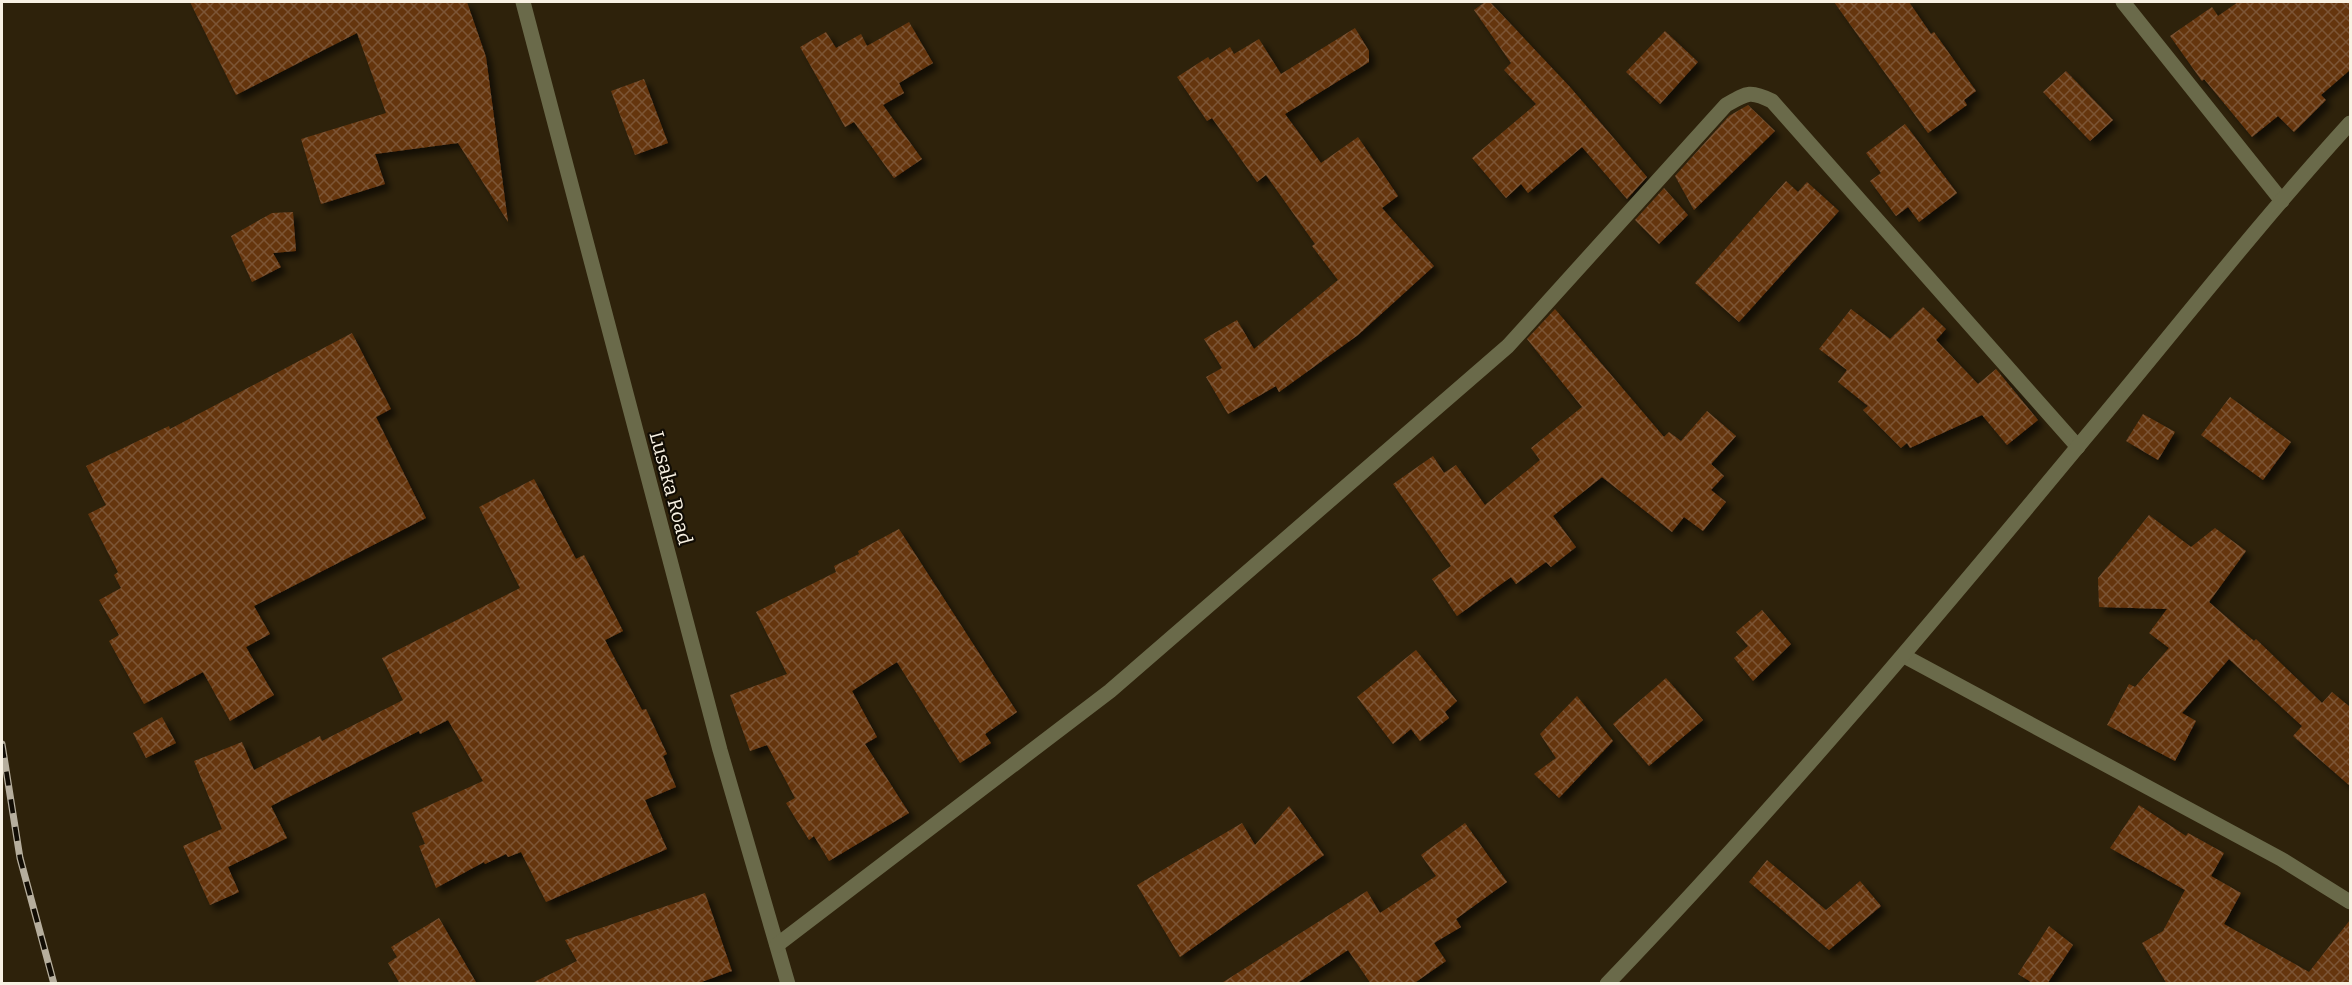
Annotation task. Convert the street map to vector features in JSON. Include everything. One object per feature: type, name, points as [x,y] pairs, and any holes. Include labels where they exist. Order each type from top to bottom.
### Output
[{"type":"street","name":"Lusaka Road","points":[[523,2],[720,750],[788,984]]},
{"type":"street","points":[[2123,2],[2282,201]]},
{"type":"street","points":[[777,945],[1110,691],[1509,346],[1726,105],[1744,94],[1755,93],[1772,101],[2078,447]]},
{"type":"street","points":[[1607,984],[1673,915],[1904,656],[2282,201],[2350,123]]},
{"type":"street","points":[[1904,656],[2281,859],[2350,902]]},
{"type":"building","points":[[190,2],[467,2],[486,57],[508,222],[458,143],[375,154],[385,184],[321,204],[301,139],[386,113],[357,33],[236,95]]},
{"type":"building","points":[[1485,2],[1490,2],[1570,87],[1647,177],[1627,199],[1582,147],[1528,193],[1521,184],[1506,198],[1472,158],[1536,104],[1504,70],[1511,63],[1474,10]]},
{"type":"building","points":[[1834,2],[1909,2],[1931,34],[1934,32],[1976,91],[1964,100],[1967,105],[1928,133]]},
{"type":"building","points":[[2238,2],[2350,2],[2350,70],[2321,95],[2326,100],[2294,132],[2278,116],[2252,137],[2204,79],[2202,81],[2170,36],[2212,7],[2218,16]]},
{"type":"building","points":[[909,22],[933,63],[899,83],[904,93],[883,105],[922,159],[894,178],[854,122],[845,127],[800,47],[826,32],[836,48],[861,34],[867,46]]},
{"type":"building","points":[[1355,28],[1369,51],[1369,62],[1285,114],[1321,163],[1358,137],[1398,196],[1382,208],[1434,266],[1358,335],[1279,392],[1276,386],[1228,414],[1206,377],[1222,368],[1204,339],[1237,320],[1254,349],[1338,280],[1312,246],[1315,244],[1266,175],[1257,182],[1212,118],[1207,121],[1177,77],[1208,57],[1210,60],[1230,47],[1234,54],[1259,39],[1281,74]]},
{"type":"building","points":[[1665,31],[1698,62],[1660,104],[1626,72]]},
{"type":"building","points":[[2066,71],[2113,120],[2090,141],[2043,92]]},
{"type":"building","points":[[644,79],[668,143],[635,155],[611,91]]},
{"type":"building","points":[[1748,105],[1775,131],[1694,210],[1675,176],[1729,116]]},
{"type":"building","points":[[1905,124],[1957,193],[1919,222],[1908,207],[1896,216],[1870,181],[1881,173],[1866,153]]},
{"type":"building","points":[[1786,181],[1798,192],[1807,182],[1839,211],[1739,322],[1695,283]]},
{"type":"building","points":[[1664,188],[1688,215],[1659,244],[1635,220]]},
{"type":"building","points":[[293,212],[296,251],[273,253],[281,267],[252,282],[231,236],[272,213]]},
{"type":"building","points":[[1923,307],[1946,329],[1936,340],[1978,384],[1996,369],[2038,420],[2007,445],[1982,415],[1910,448],[1907,443],[1901,448],[1863,410],[1868,406],[1838,382],[1847,370],[1819,349],[1851,309],[1890,339]]},
{"type":"building","points":[[1555,309],[1664,437],[1669,432],[1681,441],[1707,411],[1736,436],[1711,464],[1724,476],[1711,490],[1726,502],[1703,531],[1684,517],[1672,532],[1602,477],[1553,516],[1576,547],[1551,567],[1546,562],[1516,584],[1511,577],[1457,616],[1432,579],[1451,566],[1393,484],[1433,456],[1444,473],[1456,465],[1485,505],[1540,460],[1531,448],[1582,407],[1527,339]]},
{"type":"building","points":[[352,333],[391,409],[376,417],[426,518],[254,606],[270,634],[246,647],[274,695],[230,721],[203,672],[144,704],[109,641],[119,635],[99,600],[121,588],[114,575],[118,572],[88,514],[106,505],[86,466],[169,426],[170,429]]},
{"type":"building","points":[[2230,397],[2291,442],[2263,480],[2201,435]]},
{"type":"building","points":[[2143,414],[2175,432],[2158,460],[2126,441]]},
{"type":"building","points":[[534,479],[576,559],[584,555],[623,631],[605,640],[642,710],[646,709],[667,754],[663,756],[676,787],[645,800],[667,849],[546,902],[521,852],[508,857],[506,854],[485,864],[484,862],[436,888],[419,846],[425,844],[412,813],[483,781],[448,720],[420,734],[419,731],[271,806],[287,838],[228,867],[239,892],[210,905],[183,846],[222,829],[194,761],[242,742],[254,770],[320,736],[322,741],[403,700],[382,658],[520,588],[479,507]]},
{"type":"building","points":[[2149,515],[2191,547],[2215,528],[2246,551],[2209,602],[2254,641],[2256,639],[2322,703],[2332,692],[2350,707],[2350,786],[2293,736],[2302,726],[2229,659],[2182,713],[2196,721],[2175,761],[2107,725],[2129,684],[2135,687],[2169,648],[2149,633],[2167,609],[2099,607],[2098,578]]},
{"type":"building","points":[[899,529],[1017,712],[985,734],[991,743],[960,763],[897,662],[852,691],[877,737],[865,744],[909,813],[829,861],[814,836],[809,840],[786,803],[795,798],[767,745],[750,751],[730,695],[787,674],[756,612],[836,572],[834,566],[859,554],[858,551]]},
{"type":"building","points":[[1762,610],[1791,644],[1753,681],[1734,658],[1748,646],[1736,632]]},
{"type":"building","points":[[1416,650],[1457,701],[1445,712],[1449,718],[1420,741],[1411,729],[1393,744],[1357,697]]},
{"type":"building","points":[[1666,678],[1703,720],[1649,766],[1613,724]]},
{"type":"building","points":[[1577,696],[1613,741],[1559,798],[1534,774],[1556,758],[1540,734]]},
{"type":"building","points":[[162,717],[176,743],[146,758],[133,733]]},
{"type":"building","points":[[2139,805],[2186,836],[2188,833],[2224,853],[2211,876],[2241,893],[2224,924],[2309,972],[2350,920],[2350,984],[2167,984],[2142,943],[2163,931],[2185,890],[2110,848]]},
{"type":"building","points":[[1289,806],[1324,855],[1180,957],[1137,885],[1242,823],[1255,845]]},
{"type":"building","points":[[1465,823],[1507,882],[1456,919],[1461,927],[1434,943],[1446,961],[1413,984],[1371,984],[1348,950],[1296,984],[1220,984],[1367,891],[1380,913],[1436,876],[1421,855]]},
{"type":"building","points":[[1767,860],[1826,910],[1860,881],[1881,906],[1829,950],[1749,882]]},
{"type":"building","points":[[705,893],[732,971],[696,984],[530,984],[577,961],[565,940]]},
{"type":"building","points":[[439,918],[477,984],[400,984],[388,963],[397,957],[391,947]]},
{"type":"building","points":[[2049,926],[2073,945],[2047,984],[2034,984],[2018,974]]},
{"type":"railway","points":[[2,744],[20,858],[54,984]]}]
